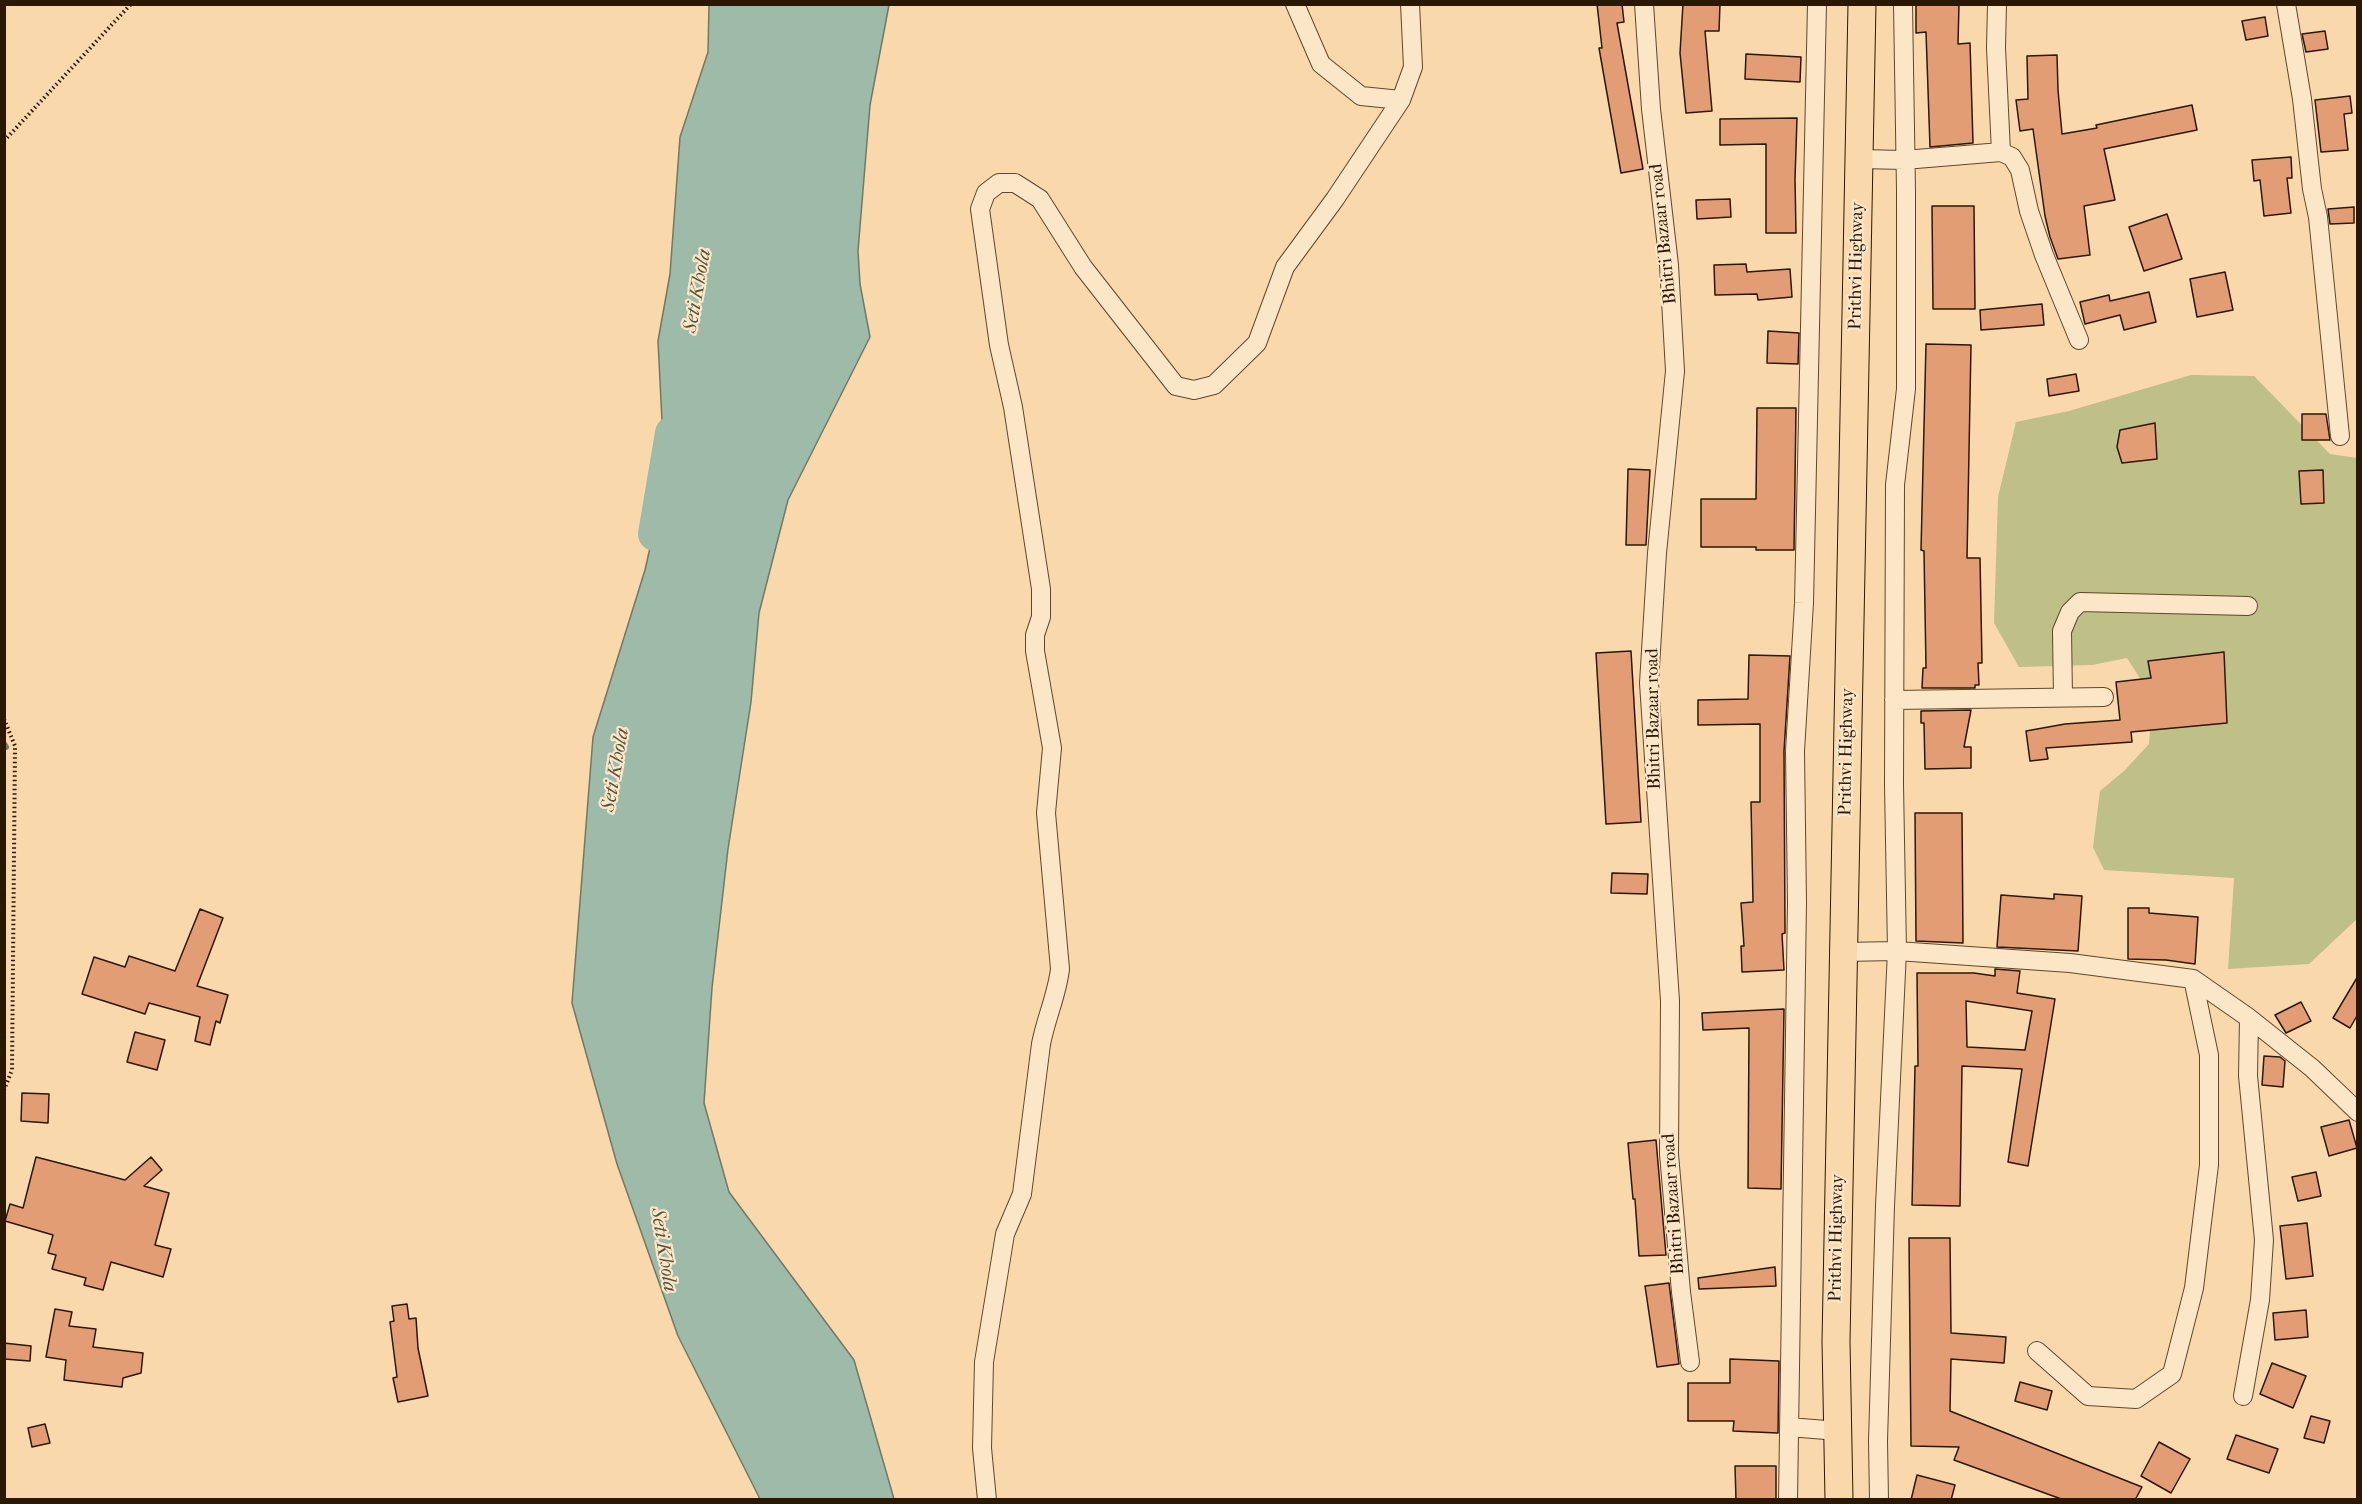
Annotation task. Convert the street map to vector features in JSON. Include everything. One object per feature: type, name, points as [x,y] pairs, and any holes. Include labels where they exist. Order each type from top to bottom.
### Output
[{"type":"highway","name":"Prithvi Highway","points":[[1839,1500],[1836,1341],[1842,951],[1863,4]]},
{"type":"street","points":[[1295,4],[1321,64],[1361,96],[1401,100]]},
{"type":"street","points":[[987,1500],[982,1448],[984,1362],[1005,1234],[1022,1194],[1041,1044],[1044,1027],[1058,987],[1060,969],[1046,813],[1052,748],[1035,651],[1035,635],[1041,617],[1041,589],[1013,407],[999,345],[980,209],[986,193],[999,183],[1015,183],[1040,199],[1083,267],[1176,386],[1194,390],[1214,385],[1257,343],[1285,267],[1335,199],[1401,100],[1413,67],[1410,4]]},
{"type":"street","name":"Bhitri Bazaar road","points":[[1644,4],[1651,109],[1669,265],[1676,371],[1657,553],[1649,683],[1670,1000],[1669,1154],[1681,1292],[1690,1362]]},
{"type":"street","points":[[1788,1500],[1797,902],[1795,751],[1804,603],[1817,4]]},
{"type":"street","points":[[1879,1500],[1878,1441],[1884,1218],[1898,951],[1894,700],[1895,485],[1906,389],[1903,4]]},
{"type":"street","points":[[1997,4],[1996,48],[2001,152]]},
{"type":"street","points":[[2286,4],[2302,99],[2312,189],[2319,228],[2340,436]]},
{"type":"street","points":[[1860,159],[1904,160],[2001,152],[2012,157],[2020,170],[2036,232],[2079,340]]},
{"type":"street","points":[[2063,698],[2062,631],[2070,612],[2080,602],[2248,606]]},
{"type":"street","points":[[1894,700],[2104,697]]},
{"type":"street","points":[[1842,951],[1898,951],[2070,963],[2193,979],[2249,1018],[2312,1068],[2358,1112]]},
{"type":"street","points":[[2037,1351],[2088,1396],[2136,1399],[2172,1374],[2194,1288],[2209,1165],[2209,1055],[2193,979]]},
{"type":"street","points":[[2243,1396],[2260,1300],[2264,1240],[2248,1076],[2249,1018]]},
{"type":"street","points":[[1789,1428],[1838,1431]]},
{"type":"path","points":[[4,141],[131,4]]},
{"type":"path","points":[[4,719],[15,746],[12,1070],[4,1090]]},
{"type":"green space","points":[[2191,375],[2254,376],[2330,454],[2357,458],[2357,919],[2309,964],[2228,969],[2234,878],[2104,870],[2093,847],[2100,791],[2125,770],[2149,744],[2152,697],[2127,658],[2092,665],[2019,667],[1994,623],[1998,497],[2016,422],[2069,411]]},
{"type":"water","points":[[709,5],[889,5],[870,105],[858,251],[860,284],[870,337],[788,500],[759,613],[751,702],[728,849],[712,988],[704,1103],[729,1192],[854,1360],[894,1499],[760,1499],[678,1336],[617,1164],[572,1003],[593,737],[645,570],[665,481],[658,341],[670,274],[680,137],[708,52]]},
{"type":"building","points":[[1597,4],[1622,4],[1624,22],[1617,23],[1643,169],[1621,173],[1599,48],[1602,48]]},
{"type":"building","points":[[1683,4],[1720,4],[1719,31],[1705,31],[1712,111],[1686,113],[1680,53]]},
{"type":"building","points":[[1916,4],[1959,4],[1958,44],[1970,43],[1973,143],[1930,147],[1926,32],[1916,33]]},
{"type":"building","points":[[2265,17],[2268,36],[2246,40],[2242,21]]},
{"type":"building","points":[[2325,31],[2328,49],[2306,52],[2302,34]]},
{"type":"building","points":[[1746,54],[1801,57],[1800,82],[1745,79]]},
{"type":"building","points":[[2057,55],[2062,134],[2192,105],[2197,130],[2104,149],[2115,200],[2084,206],[2090,255],[2058,259],[2045,216],[2033,129],[2020,131],[2016,100],[2028,99],[2027,56]]},
{"type":"building","points":[[2350,96],[2352,113],[2344,114],[2348,150],[2321,152],[2315,100]]},
{"type":"building","points":[[1797,118],[1796,233],[1766,233],[1766,144],[1720,145],[1720,119]]},
{"type":"building","points":[[2291,157],[2292,178],[2287,178],[2291,213],[2264,216],[2260,180],[2254,181],[2252,160]]},
{"type":"building","points":[[1730,199],[1731,217],[1697,219],[1696,200]]},
{"type":"building","points":[[1932,206],[1974,206],[1975,309],[1933,309]]},
{"type":"building","points":[[2354,207],[2354,223],[2330,224],[2328,209]]},
{"type":"building","points":[[2167,214],[2182,259],[2144,271],[2129,227]]},
{"type":"building","points":[[1746,264],[1747,272],[1790,269],[1792,297],[1758,300],[1757,294],[1715,295],[1714,265]]},
{"type":"building","points":[[2225,272],[2233,310],[2197,317],[2190,279]]},
{"type":"building","points":[[2149,292],[2156,322],[2124,330],[2120,315],[2085,324],[2080,302],[2109,295],[2110,301]]},
{"type":"building","points":[[2042,304],[2044,325],[1981,330],[1980,310]]},
{"type":"building","points":[[1768,331],[1799,333],[1798,364],[1767,363]]},
{"type":"building","points":[[1926,344],[1971,345],[1967,558],[1980,558],[1982,663],[1978,663],[1979,685],[1975,685],[1975,688],[1922,688],[1923,668],[1926,668],[1924,551],[1921,550]]},
{"type":"building","points":[[2076,374],[2079,391],[2049,396],[2047,379]]},
{"type":"building","points":[[1757,408],[1796,408],[1794,550],[1701,547],[1701,499],[1756,499]]},
{"type":"building","points":[[2302,414],[2326,414],[2330,440],[2302,440]]},
{"type":"building","points":[[2155,423],[2157,459],[2122,463],[2117,447],[2120,430]]},
{"type":"building","points":[[1628,469],[1650,470],[1646,545],[1626,545]]},
{"type":"building","points":[[2323,470],[2324,503],[2301,504],[2299,471]]},
{"type":"building","points":[[1631,651],[1641,822],[1606,824],[1596,653]]},
{"type":"building","points":[[2224,652],[2227,723],[2131,732],[2132,742],[2046,748],[2048,759],[2030,761],[2026,731],[2065,724],[2120,720],[2116,682],[2151,678],[2148,661]]},
{"type":"building","points":[[1749,655],[1790,656],[1784,751],[1785,933],[1782,934],[1784,970],[1742,972],[1741,946],[1744,946],[1741,903],[1753,902],[1751,802],[1760,802],[1760,724],[1698,725],[1698,700],[1748,699]]},
{"type":"building","points":[[1971,710],[1964,747],[1971,747],[1971,768],[1925,769],[1924,723],[1921,723],[1921,711]]},
{"type":"building","points":[[1915,813],[1962,813],[1963,943],[1916,941]]},
{"type":"building","points":[[1612,873],[1648,874],[1647,894],[1611,893]]},
{"type":"building","points":[[2054,894],[2082,896],[2078,951],[1997,947],[2001,895],[2054,899]]},
{"type":"building","points":[[2128,908],[2149,908],[2149,913],[2198,917],[2195,964],[2166,960],[2128,959]]},
{"type":"building","points":[[200,909],[223,918],[197,986],[228,995],[220,1023],[216,1021],[210,1045],[195,1041],[200,1017],[149,1003],[145,1014],[82,994],[94,957],[125,967],[129,956],[175,971]]},
{"type":"building","points":[[1995,969],[2020,971],[2017,993],[2055,999],[2028,1166],[2008,1162],[2022,1069],[1962,1066],[1960,1206],[1912,1205],[1915,1066],[1918,1066],[1917,973],[1974,973],[1995,976]],"holes":[[[1966,1001],[2032,1011],[2025,1050],[1967,1047]]]},
{"type":"building","points":[[2358,976],[2358,1014],[2350,1028],[2333,1018]]},
{"type":"building","points":[[2301,1002],[2311,1021],[2286,1033],[2275,1015]]},
{"type":"building","points":[[1784,1009],[1781,1189],[1748,1188],[1749,1028],[1703,1030],[1702,1013]]},
{"type":"building","points":[[135,1032],[165,1040],[157,1070],[127,1062]]},
{"type":"building","points":[[2264,1056],[2280,1057],[2285,1061],[2283,1087],[2262,1085]]},
{"type":"building","points":[[22,1093],[49,1094],[48,1123],[21,1121]]},
{"type":"building","points":[[2349,1120],[2357,1148],[2329,1156],[2321,1127]]},
{"type":"building","points":[[1656,1140],[1666,1255],[1639,1256],[1628,1143]]},
{"type":"building","points":[[36,1157],[125,1180],[151,1157],[162,1170],[144,1186],[169,1193],[155,1245],[171,1249],[163,1277],[111,1262],[103,1290],[84,1285],[86,1278],[52,1269],[56,1255],[48,1253],[53,1235],[5,1221],[10,1204],[23,1208]]},
{"type":"building","points":[[2316,1172],[2321,1196],[2298,1201],[2292,1177]]},
{"type":"building","points":[[2307,1223],[2313,1276],[2286,1279],[2280,1226]]},
{"type":"building","points":[[1909,1238],[1950,1238],[1951,1333],[2006,1337],[2004,1363],[1951,1359],[1950,1411],[2142,1487],[2135,1500],[2064,1500],[1954,1460],[1959,1447],[1911,1446]]},
{"type":"building","points":[[1775,1267],[1776,1286],[1699,1289],[1698,1278]]},
{"type":"building","points":[[1669,1283],[1679,1364],[1657,1367],[1645,1286]]},
{"type":"building","points":[[407,1304],[409,1319],[416,1318],[418,1348],[428,1396],[398,1402],[393,1378],[397,1377],[390,1322],[394,1321],[392,1306]]},
{"type":"building","points":[[55,1309],[72,1312],[69,1326],[96,1329],[93,1347],[143,1353],[141,1373],[123,1378],[122,1387],[64,1380],[66,1360],[46,1357]]},
{"type":"building","points":[[2306,1310],[2308,1337],[2275,1340],[2273,1313]]},
{"type":"building","points":[[4,1343],[31,1346],[30,1361],[4,1359]]},
{"type":"building","points":[[1730,1359],[1779,1361],[1778,1433],[1733,1431],[1734,1421],[1688,1421],[1688,1383],[1730,1383]]},
{"type":"building","points":[[2272,1363],[2306,1376],[2293,1408],[2260,1394]]},
{"type":"building","points":[[2020,1382],[2052,1391],[2047,1410],[2015,1401]]},
{"type":"building","points":[[2311,1416],[2330,1421],[2324,1443],[2304,1438]]},
{"type":"building","points":[[45,1424],[50,1443],[32,1447],[28,1428]]},
{"type":"building","points":[[2236,1435],[2278,1449],[2269,1473],[2227,1459]]},
{"type":"building","points":[[2159,1442],[2190,1459],[2171,1493],[2141,1476]]},
{"type":"building","points":[[1735,1466],[1776,1466],[1776,1500],[1736,1500]]},
{"type":"building","points":[[1917,1475],[1955,1485],[1951,1500],[1911,1500]]},
{"type":"waterway","name":"Seti Khola","points":[[655,534],[672,433]]}]
